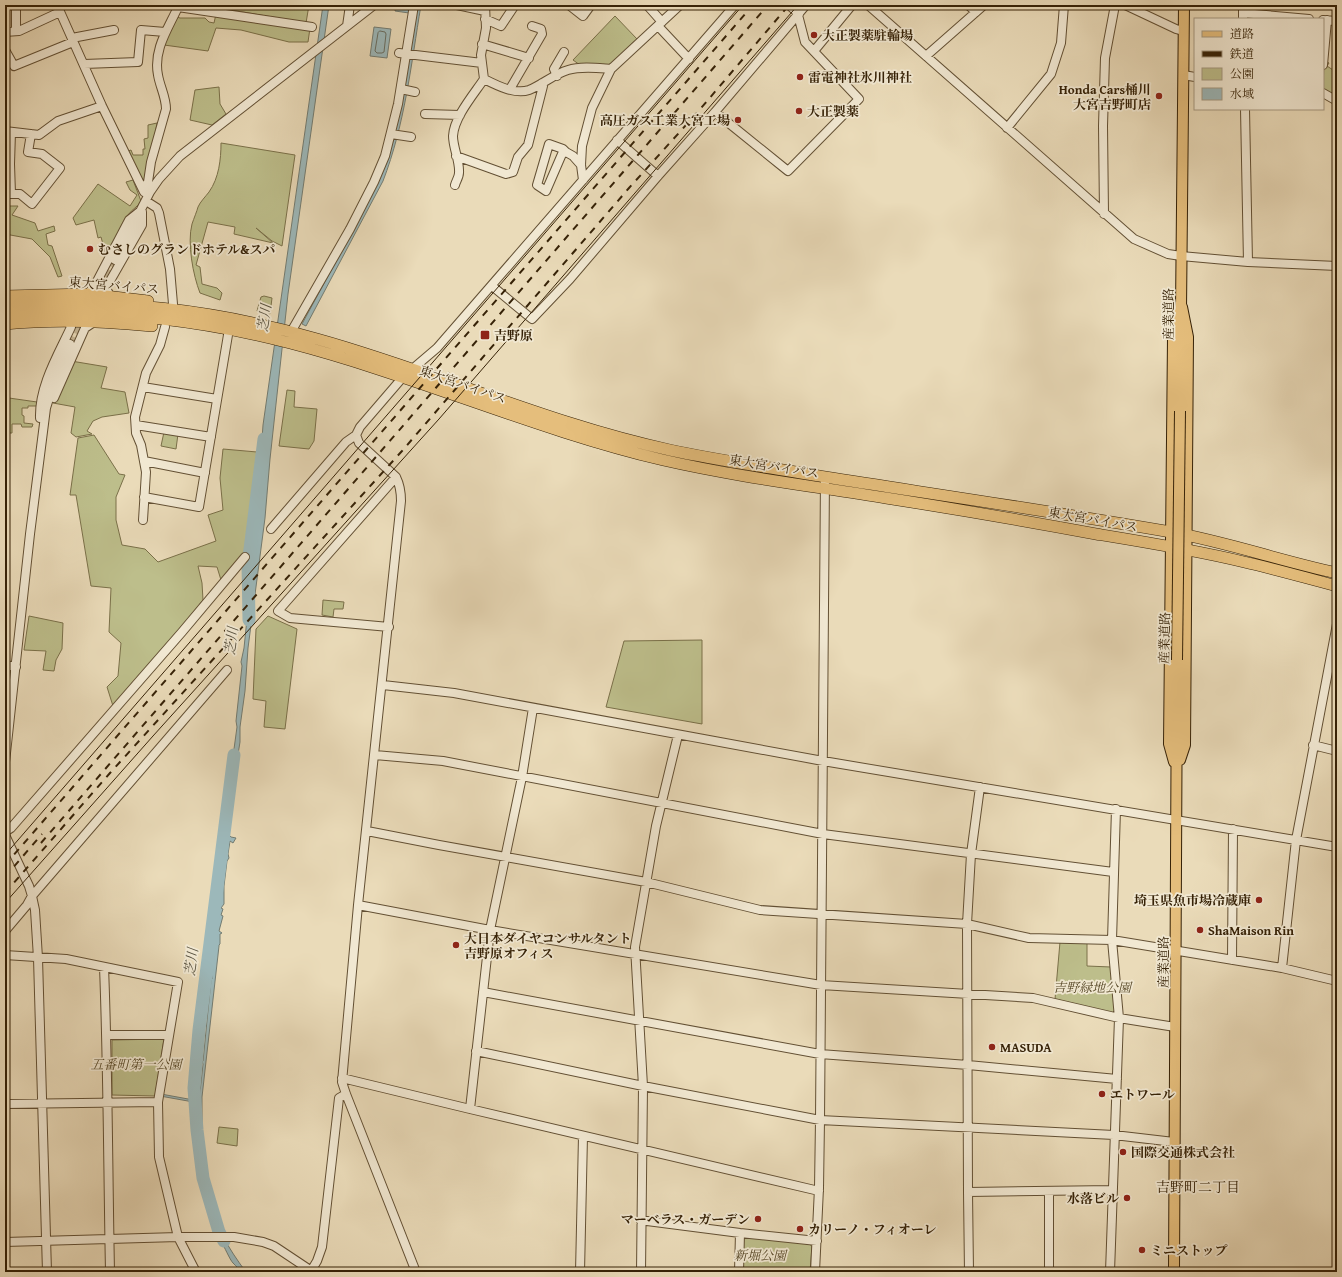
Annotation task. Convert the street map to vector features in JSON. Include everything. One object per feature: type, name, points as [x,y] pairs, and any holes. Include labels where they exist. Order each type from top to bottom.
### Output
[{"type":"highway","name":"東大宮バイパス","points":[[5,296],[88,294],[173,304],[218,322],[229,329],[291,332],[317,338],[414,369],[564,421],[617,437],[670,450],[760,467],[1187,535],[1337,573]]},
{"type":"highway","name":"東大宮バイパス","points":[[5,306],[60,303],[166,309],[218,322],[269,332],[290,343],[403,378],[538,424],[613,448],[667,461],[758,478],[1170,546],[1244,562],[1337,586]]},
{"type":"highway","name":"東大宮バイパス","points":[[5,314],[94,314],[218,322]]},
{"type":"highway","name":"東大宮バイパス","points":[[5,324],[68,321],[199,328],[218,322]]},
{"type":"main road","name":"産業道路","points":[[1174,1272],[1177,660],[1184,5]]},
{"type":"main road","points":[[1177,772],[1169,744],[1170,532],[1173,338],[1181,303]]},
{"type":"main road","points":[[1177,772],[1184,745],[1187,535],[1188,337],[1181,303]]},
{"type":"street","points":[[16,5],[16,31]]},
{"type":"street","points":[[347,26],[350,5]]},
{"type":"street","points":[[115,260],[159,179],[180,156],[374,5]]},
{"type":"street","points":[[291,332],[327,272],[357,217],[384,159],[401,90],[403,54],[414,5]]},
{"type":"street","points":[[457,5],[485,12],[501,26],[515,5]]},
{"type":"street","points":[[569,5],[583,16],[592,5]]},
{"type":"street","points":[[647,5],[660,24],[689,59]]},
{"type":"street","points":[[583,180],[581,165],[582,146],[592,108],[611,69],[680,5]]},
{"type":"street","points":[[271,529],[346,442],[356,435],[360,427],[403,378],[437,348],[492,286],[735,5]]},
{"type":"street","points":[[715,112],[788,171],[859,99],[805,42],[798,14],[789,5]]},
{"type":"street","points":[[492,286],[532,319],[570,279],[806,5]]},
{"type":"street","points":[[814,51],[852,5]]},
{"type":"street","points":[[868,5],[1134,239],[1168,254],[1181,256],[1248,262],[1337,266]]},
{"type":"street","points":[[968,5],[976,12]]},
{"type":"street","points":[[926,56],[984,5]]},
{"type":"street","points":[[1007,128],[1051,74],[1061,43],[1064,5]]},
{"type":"street","points":[[1104,214],[1104,58],[1115,5]]},
{"type":"street","points":[[1125,5],[1176,29],[1184,31]]},
{"type":"street","points":[[143,189],[148,182],[151,162],[166,109],[166,101],[160,84],[157,54],[165,32],[178,7],[312,27]]},
{"type":"street","points":[[5,32],[16,31],[59,9],[102,106],[143,189],[145,203],[142,225],[106,288],[110,296]]},
{"type":"street","points":[[455,185],[459,174],[453,134],[460,116],[484,79],[481,55],[486,28],[485,12]]},
{"type":"street","points":[[1243,12],[1300,18]]},
{"type":"street","points":[[1324,42],[1325,20],[1337,21]]},
{"type":"street","points":[[510,89],[542,34],[541,30],[532,26]]},
{"type":"street","points":[[5,50],[14,66],[72,40],[114,30]]},
{"type":"street","points":[[84,64],[138,62],[141,30],[165,32]]},
{"type":"street","points":[[482,44],[529,58]]},
{"type":"street","points":[[556,76],[554,69],[564,52]]},
{"type":"street","points":[[403,54],[482,64]]},
{"type":"street","points":[[484,79],[498,86],[528,91],[567,70],[582,68],[611,69]]},
{"type":"street","points":[[1183,75],[1194,77]]},
{"type":"street","points":[[456,156],[506,174],[513,172],[518,157],[528,145],[542,83]]},
{"type":"street","points":[[401,90],[413,91]]},
{"type":"street","points":[[1324,94],[1337,101]]},
{"type":"street","points":[[31,134],[28,152],[42,154],[60,168],[32,204],[20,194],[8,192],[8,132],[31,134],[39,135],[58,121],[102,106]]},
{"type":"street","points":[[1245,110],[1248,262]]},
{"type":"street","points":[[425,114],[460,116]]},
{"type":"street","points":[[391,134],[411,137]]},
{"type":"street","points":[[617,140],[658,176]]},
{"type":"street","points":[[566,152],[562,154],[546,191],[537,185],[550,144],[563,149],[573,156],[581,165]]},
{"type":"street","points":[[88,294],[95,285],[129,220],[145,203]]},
{"type":"street","points":[[145,203],[157,208],[159,213],[170,269],[173,304]]},
{"type":"street","points":[[42,443],[40,412],[42,399],[48,380],[71,327],[68,321]]},
{"type":"street","points":[[42,443],[49,409],[56,392],[85,328],[94,322]]},
{"type":"street","points":[[143,520],[146,472],[142,445],[136,433],[135,417],[146,373],[160,345],[165,327]]},
{"type":"street","points":[[144,497],[199,507],[229,329]]},
{"type":"street","points":[[5,762],[30,534],[46,408],[55,379],[70,344]]},
{"type":"street","points":[[143,387],[217,399]]},
{"type":"street","points":[[136,425],[211,437]]},
{"type":"street","points":[[356,435],[359,443],[396,477],[401,491],[401,501],[383,684],[358,905],[342,1078],[346,1094],[416,1272]]},
{"type":"street","points":[[144,461],[205,472]]},
{"type":"street","points":[[389,627],[290,618],[278,611],[396,477]]},
{"type":"street","points":[[815,1272],[819,1192],[820,1120],[825,477]]},
{"type":"street","points":[[47,1272],[38,958],[35,910],[29,886],[5,833],[182,632],[245,557]]},
{"type":"street","points":[[1282,968],[1296,840],[1313,745],[1335,644],[1337,624]]},
{"type":"street","points":[[5,665],[16,667]]},
{"type":"street","points":[[5,931],[27,905],[32,896],[227,670]]},
{"type":"street","points":[[383,684],[454,693],[823,761],[1337,847]]},
{"type":"street","points":[[470,1109],[490,930],[522,777],[533,708]]},
{"type":"street","points":[[641,1272],[643,1086],[635,947],[646,882],[678,735]]},
{"type":"street","points":[[1313,745],[1337,751]]},
{"type":"street","points":[[375,755],[443,761],[823,834],[1113,872]]},
{"type":"street","points":[[969,1272],[967,924],[971,854],[980,787]]},
{"type":"street","points":[[1110,1272],[1119,1018],[1112,940],[1116,809]]},
{"type":"street","points":[[1232,960],[1233,829]]},
{"type":"street","points":[[367,831],[646,882],[760,910],[967,924],[1029,938],[1112,940],[1282,968],[1337,981]]},
{"type":"street","points":[[358,905],[490,930],[821,985],[1033,998],[1119,1018],[1175,1027]]},
{"type":"street","points":[[5,955],[66,960],[178,982],[158,1102],[159,1157],[178,1237],[196,1272]]},
{"type":"street","points":[[104,967],[107,1035],[110,1272]]},
{"type":"street","points":[[483,992],[820,1054],[968,1065],[1116,1080]]},
{"type":"street","points":[[107,1035],[169,1035]]},
{"type":"street","points":[[476,1051],[643,1086],[820,1120],[1114,1135],[1174,1142]]},
{"type":"street","points":[[342,1078],[819,1192]]},
{"type":"street","points":[[5,1242],[178,1237],[234,1237],[264,1242],[274,1246],[312,1271],[322,1247],[338,1098],[346,1094]]},
{"type":"street","points":[[5,1104],[158,1102]]},
{"type":"street","points":[[580,1272],[583,1136]]},
{"type":"street","points":[[968,1192],[1113,1190]]},
{"type":"street","points":[[1049,1191],[1049,1272]]},
{"type":"street","points":[[641,1221],[817,1241]]},
{"type":"street","points":[[739,1272],[740,1233]]},
{"type":"green space","points":[[226,5],[309,5],[306,23],[226,9]]},
{"type":"green space","points":[[216,14],[310,28],[308,42],[289,42],[241,30],[216,28],[208,51],[164,45],[177,17],[205,18],[209,22],[214,23]]},
{"type":"green space","points":[[615,16],[637,39],[610,65],[580,65],[573,60]]},
{"type":"green space","points":[[1324,60],[1329,63],[1327,66],[1337,74],[1334,79],[1337,81],[1337,99],[1324,91]]},
{"type":"green space","points":[[219,87],[220,104],[226,114],[212,125],[190,120],[195,90]]},
{"type":"green space","points":[[157,123],[156,129],[159,129],[143,186],[128,151],[131,150],[133,155],[143,155],[143,149],[145,149],[144,139],[148,138],[148,125]]},
{"type":"green space","points":[[221,143],[295,155],[282,246],[272,241],[256,228],[273,243],[234,234],[235,227],[208,222],[196,265],[200,267],[202,284],[217,288],[222,293],[220,300],[200,293],[193,268],[190,240],[192,224],[198,207],[212,187],[217,175],[220,162]]},
{"type":"green space","points":[[133,180],[141,201],[128,215],[107,259],[101,237],[98,238],[94,220],[76,225],[73,218],[98,184],[130,206],[137,195],[130,190],[126,182]]},
{"type":"green space","points":[[8,206],[18,206],[12,215],[35,223],[38,231],[54,226],[55,231],[46,234],[48,245],[52,246],[62,276],[58,277],[50,257],[32,239],[5,234],[5,208],[8,208]]},
{"type":"green space","points":[[264,296],[272,298],[270,314],[257,311],[261,297]]},
{"type":"green space","points":[[71,361],[107,367],[101,388],[125,392],[129,413],[102,417],[93,421],[87,431],[92,434],[76,437],[71,433],[75,407],[53,403]]},
{"type":"green space","points":[[287,390],[295,391],[294,407],[317,409],[314,441],[309,449],[279,446]]},
{"type":"green space","points":[[9,398],[37,402],[37,406],[22,408],[24,423],[33,424],[32,427],[22,427],[21,424],[12,424],[12,433],[8,433]]},
{"type":"green space","points":[[164,432],[178,434],[176,449],[161,446]]},
{"type":"green space","points":[[94,435],[119,474],[125,475],[116,497],[116,520],[122,545],[145,549],[158,562],[216,541],[208,515],[223,510],[220,478],[223,449],[257,452],[245,562],[221,580],[217,567],[198,566],[202,583],[203,600],[169,643],[113,706],[107,687],[118,676],[121,643],[109,632],[111,588],[91,586],[76,495],[70,495],[78,438]]},
{"type":"green space","points":[[323,600],[344,602],[343,609],[334,609],[333,617],[322,615]]},
{"type":"green space","points":[[29,616],[63,623],[62,649],[56,660],[54,671],[43,670],[46,651],[24,650]]},
{"type":"green space","points":[[268,616],[297,629],[285,729],[264,727],[266,701],[253,699],[256,629]]},
{"type":"green space","points":[[702,640],[702,724],[606,707],[624,641]]},
{"type":"green space","name":"吉野緑地公園","points":[[1060,942],[1087,942],[1087,966],[1111,967],[1116,1009],[1112,1013],[1055,999]]},
{"type":"green space","name":"五番町第一公園","points":[[164,1039],[155,1096],[112,1095],[112,1040]]},
{"type":"green space","points":[[219,1127],[238,1129],[237,1146],[217,1143]]},
{"type":"green space","name":"新堀公園","points":[[744,1236],[809,1244],[812,1246],[810,1272],[741,1272],[742,1239]]},
{"type":"water","points":[[323,5],[329,5],[288,294],[265,518],[248,648],[245,691],[240,727],[240,742],[233,786],[229,835],[236,838],[233,843],[230,841],[228,854],[229,858],[227,861],[224,886],[224,904],[221,908],[223,909],[221,915],[223,916],[219,931],[222,933],[220,934],[202,1097],[202,1124],[200,1124],[202,1166],[209,1202],[223,1237],[246,1272],[241,1272],[232,1261],[221,1241],[203,1192],[199,1174],[196,1139],[199,1103],[160,1096],[161,1094],[199,1101],[211,980],[207,981],[205,979],[207,975],[212,979],[211,971],[214,955],[214,927],[216,926],[224,860],[224,837],[233,773],[231,771],[237,727],[236,721],[242,666],[241,662],[244,648],[255,540],[263,425]]},
{"type":"water","points":[[396,5],[410,5],[409,13],[395,11]]},
{"type":"water","points":[[417,5],[421,5],[410,72],[402,116],[391,160],[383,181],[306,326],[302,324],[347,241],[387,161],[394,138]]},
{"type":"water","points":[[374,27],[391,29],[387,58],[370,56]]},
{"type":"waterway","name":"芝川","points":[[249,620],[248,565],[264,439]]},
{"type":"waterway","name":"芝川","points":[[224,1241],[219,1232],[203,1178],[194,1088],[199,1030],[234,755]]},
{"type":"tunnel","points":[[94,298],[115,260]]},
{"type":"tunnel","points":[[70,344],[82,319]]},
{"type":"tram line","points":[[5,855],[743,5]]},
{"type":"tram line","points":[[5,903],[153,736],[439,419],[798,5]]},
{"type":"railway","points":[[5,865],[753,5]]},
{"type":"railway","points":[[41,843],[768,5]]},
{"type":"railway","points":[[5,893],[110,773],[402,451],[789,5]]},
{"type":"railway","points":[[5,877],[42,834]]},
{"type":"place","name":"大正製薬駐輪場","points":[[814,35]]},
{"type":"place","name":"雷電神社氷川神社","points":[[800,77]]},
{"type":"place","name":"Honda Cars桶川 大宮吉野町店","points":[[1159,96]]},
{"type":"place","name":"大正製薬","points":[[799,111]]},
{"type":"place","name":"高圧ガス工業大宮工場","points":[[738,120]]},
{"type":"place","name":"むさしのグランドホテル&スパ","points":[[90,249]]},
{"type":"place","name":"吉野原","points":[[485,335]]},
{"type":"place","name":"埼玉県魚市場冷蔵庫","points":[[1259,900]]},
{"type":"place","name":"ShaMaison Rin","points":[[1200,930]]},
{"type":"place","name":"大日本ダイヤコンサルタント 吉野原オフィス","points":[[456,945]]},
{"type":"place","name":"MASUDA","points":[[992,1047]]},
{"type":"place","name":"エトワール","points":[[1102,1094]]},
{"type":"place","name":"国際交通株式会社","points":[[1123,1152]]},
{"type":"place","name":"水落ビル","points":[[1127,1198]]},
{"type":"place","name":"マーベラス・ガーデン","points":[[758,1219]]},
{"type":"place","name":"カリーノ・フィオーレ","points":[[800,1229]]},
{"type":"place","name":"ミニストップ","points":[[1142,1250]]},
{"type":"district","name":"吉野町二丁目","points":[[1198,1187]]}]
